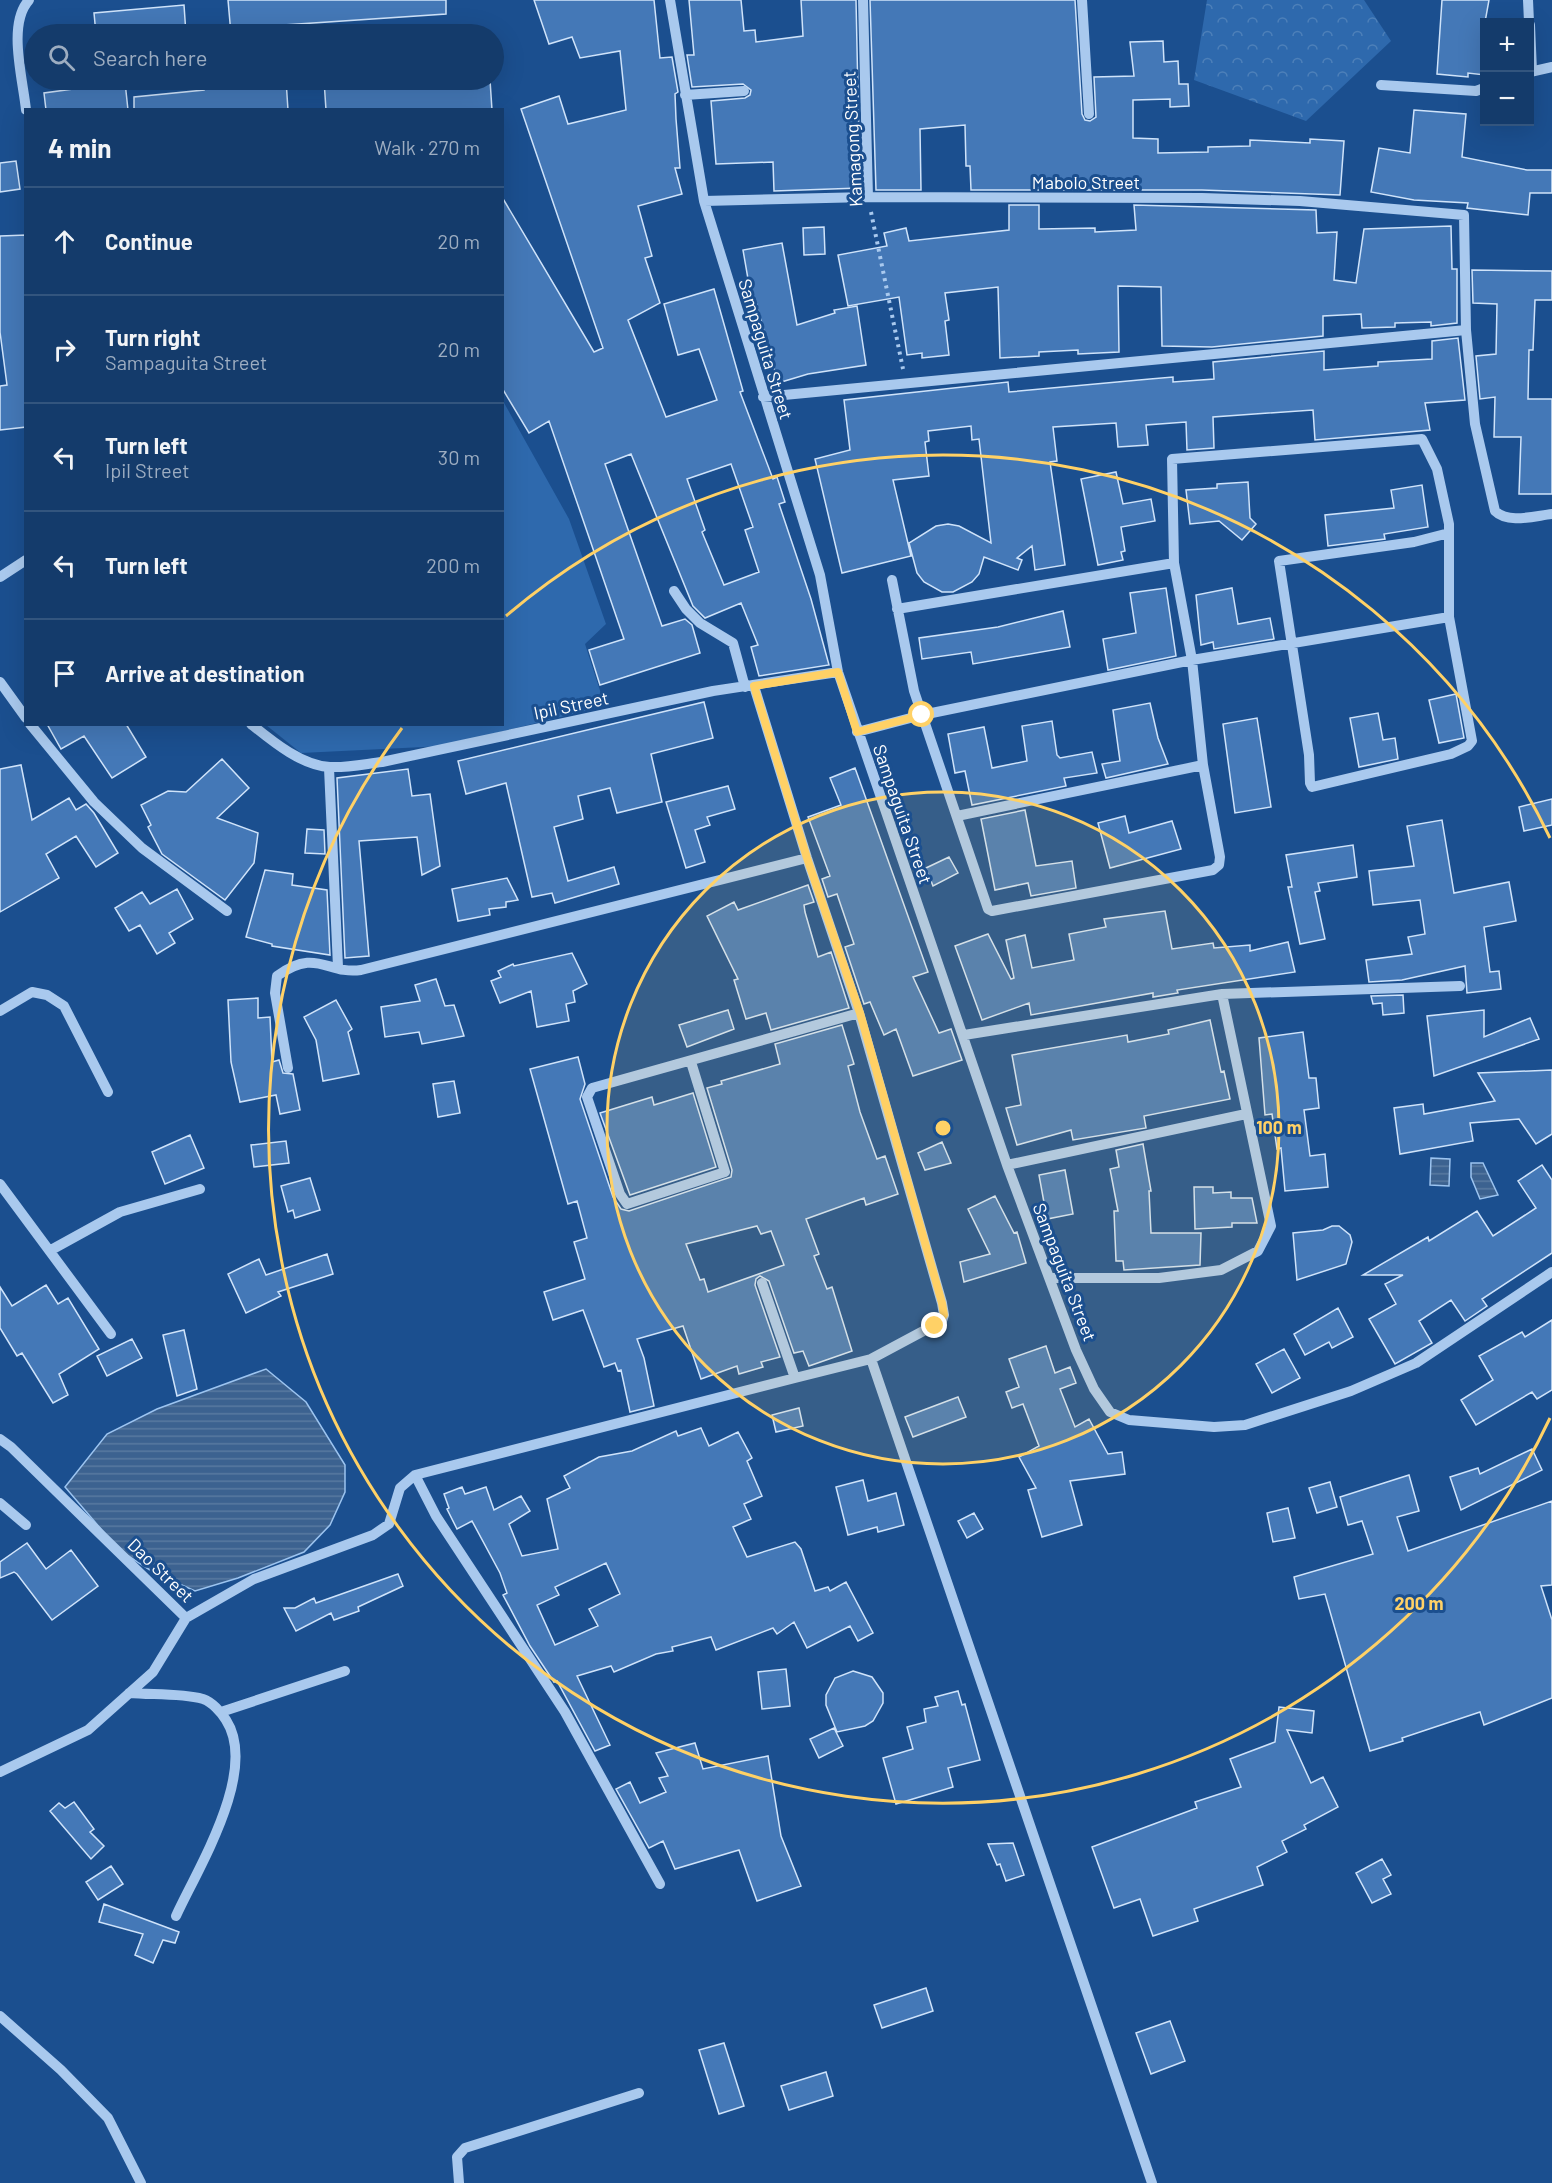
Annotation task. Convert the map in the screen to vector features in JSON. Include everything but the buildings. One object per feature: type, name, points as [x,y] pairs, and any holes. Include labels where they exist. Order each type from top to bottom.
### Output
[{"type":"street","points":[[26,108],[16,27],[20,11],[29,0]]},
{"type":"street","name":"Sampaguita Street","points":[[670,0],[704,201],[763,398],[820,575],[838,672],[964,1035],[1006,1165],[1051,1278],[1076,1350],[1094,1389],[1110,1412],[1118,1417],[1156,1424],[1214,1427],[1245,1425],[1351,1391],[1416,1363],[1552,1272]]},
{"type":"street","name":"Kamagong Street","points":[[863,0],[868,197]]},
{"type":"street","points":[[1082,0],[1089,114]]},
{"type":"street","points":[[1528,0],[1529,18]]},
{"type":"street","points":[[1534,71],[1552,67]]},
{"type":"street","points":[[1381,85],[1480,90]]},
{"type":"street","points":[[685,95],[744,91]]},
{"type":"street","name":"Mabolo Street","points":[[704,201],[868,197],[1299,201],[1394,207],[1465,217],[1466,330]]},
{"type":"street","points":[[763,398],[905,382],[1466,330],[1475,424],[1495,511],[1501,517],[1514,518],[1552,514]]},
{"type":"street","points":[[892,580],[914,692],[988,909],[992,910],[1213,870],[1219,865],[1220,857],[1203,765],[1192,660],[1174,563],[1172,459],[1422,439],[1437,469],[1449,533],[1449,617],[1472,741],[1468,746],[1451,754],[1316,787],[1310,783],[1309,755],[1280,560],[1414,542],[1449,533]]},
{"type":"street","points":[[0,577],[24,561]]},
{"type":"street","points":[[897,609],[1174,563]]},
{"type":"street","points":[[660,1884],[565,1712],[436,1516],[415,1475],[871,1359],[935,1326],[944,1315],[860,1013],[733,643],[700,623],[686,609],[674,591]]},
{"type":"street","points":[[857,732],[922,715],[1192,660],[1293,645],[1449,617]]},
{"type":"street","name":"Ipil Street","points":[[253,726],[271,741],[306,760],[329,768],[382,762],[713,691],[838,672]]},
{"type":"street","points":[[0,682],[24,715]]},
{"type":"street","points":[[32,726],[94,802],[134,841],[227,911]]},
{"type":"street","points":[[957,816],[1203,765]]},
{"type":"street","points":[[329,768],[338,967]]},
{"type":"street","points":[[288,1068],[275,993],[277,976],[290,966],[304,963],[346,970],[361,970],[807,858]]},
{"type":"street","points":[[964,1035],[1222,993],[1460,986]]},
{"type":"street","points":[[0,1011],[32,992],[47,995],[64,1006],[108,1092]]},
{"type":"street","points":[[1051,1278],[1159,1278],[1221,1270],[1258,1251],[1271,1226],[1222,993]]},
{"type":"street","points":[[691,1062],[725,1172],[627,1204],[620,1194],[587,1097],[598,1085],[691,1062],[860,1013]]},
{"type":"street","points":[[1006,1165],[1246,1114]]},
{"type":"street","points":[[0,1184],[111,1334]]},
{"type":"street","points":[[51,1250],[120,1212],[200,1189]]},
{"type":"street","points":[[762,1283],[795,1378]]},
{"type":"street","points":[[871,1359],[1152,2183]]},
{"type":"street","name":"Dao Street","points":[[0,1439],[186,1618],[254,1579],[373,1535],[389,1524],[400,1488],[415,1475]]},
{"type":"street","points":[[0,1503],[26,1525]]},
{"type":"street","points":[[0,1772],[88,1730],[153,1672],[186,1618]]},
{"type":"street","points":[[221,1712],[345,1671]]},
{"type":"street","points":[[129,1693],[204,1700],[221,1712],[235,1733],[232,1793],[203,1864],[176,1916]]},
{"type":"street","points":[[0,2016],[61,2070],[108,2118],[141,2183]]},
{"type":"street","points":[[459,2183],[457,2157],[465,2148],[639,2093]]},
{"type":"path","name":"Kamagong Street","points":[[868,197],[905,382]]},
{"type":"green space","points":[[1207,0],[1364,0],[1391,41],[1306,121],[1194,80]]},
{"type":"green space","points":[[504,403],[569,519],[606,624],[585,644],[605,706],[444,746],[301,753],[267,726],[504,726]]},
{"type":"shaded area","points":[[1431,1158],[1450,1159],[1449,1186],[1430,1185]]},
{"type":"shaded area","points":[[1471,1163],[1483,1163],[1498,1195],[1480,1199],[1471,1177]]},
{"type":"shaded area","points":[[266,1369],[306,1402],[345,1465],[345,1492],[330,1525],[304,1552],[238,1578],[195,1591],[153,1572],[119,1550],[65,1487],[107,1434],[157,1409]]},
{"type":"route","points":[[922,715],[857,732],[838,672],[754,686],[807,858],[860,1013],[942,1303],[944,1315],[942,1321],[935,1326]]}]
